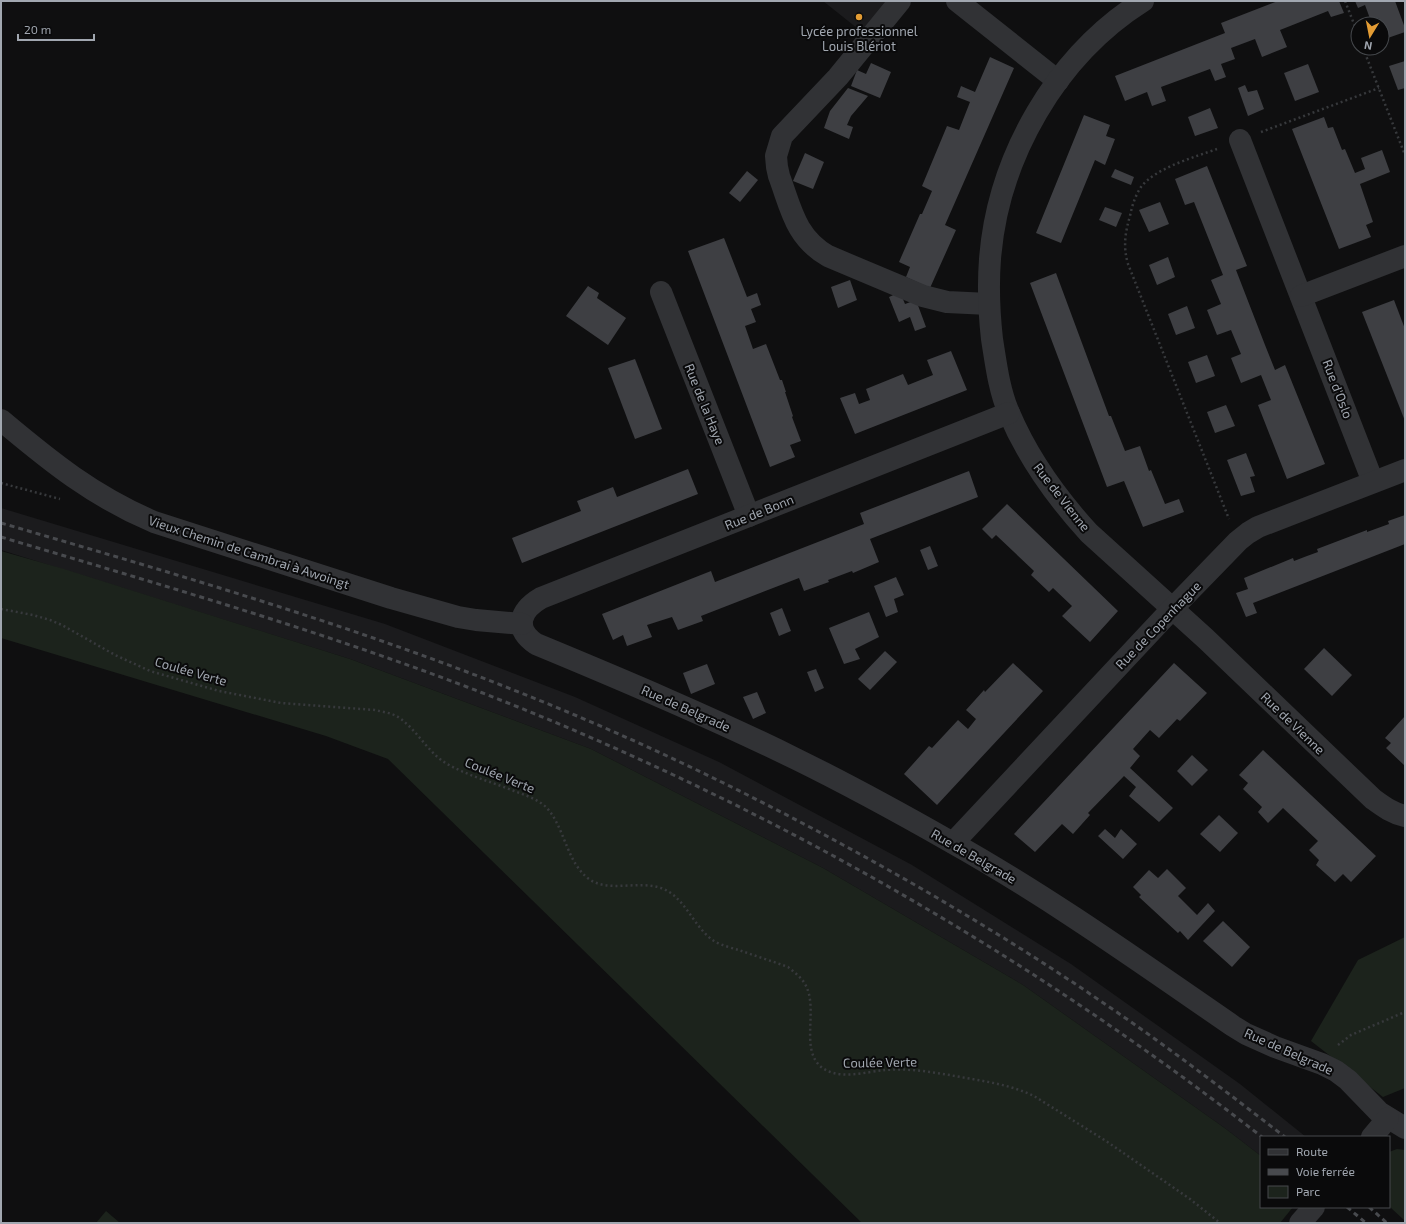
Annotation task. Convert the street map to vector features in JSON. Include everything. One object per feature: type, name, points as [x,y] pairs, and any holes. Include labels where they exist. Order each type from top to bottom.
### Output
[{"type":"street","points":[[900,1],[834,82],[782,136],[776,156],[779,176],[801,232],[818,250],[828,256],[923,296],[947,302],[989,304]]},
{"type":"street","points":[[957,1],[1058,81]]},
{"type":"street","name":"Rue de Vienne","points":[[1143,1],[1103,32],[1084,50],[1058,81],[1041,105],[1018,147],[1004,189],[993,235],[990,258],[989,304],[998,377],[1009,413],[1025,447],[1045,480],[1074,517],[1104,548],[1172,609],[1373,799],[1388,811],[1405,816]]},
{"type":"street","name":"Rue d'Oslo","points":[[1240,140],[1373,482]]},
{"type":"street","points":[[1301,296],[1405,256]]},
{"type":"street","name":"Rue de la Haye","points":[[661,292],[749,516]]},
{"type":"street","name":"Rue de Bonn","points":[[522,624],[527,609],[541,598],[1009,413]]},
{"type":"street","name":"Vieux Chemin de Cambrai à Awoingt","points":[[1,420],[57,466],[85,486],[129,512],[154,522],[451,615],[476,620],[522,624]]},
{"type":"street","name":"Rue de Copenhague","points":[[953,843],[1172,609],[1248,532],[1405,470]]},
{"type":"street","name":"Rue de Belgrade","points":[[522,624],[523,632],[528,639],[536,644],[655,694],[795,758],[859,791],[953,843],[1054,904],[1240,1030],[1275,1047],[1322,1064],[1336,1071],[1348,1080],[1369,1102],[1396,1123]]},
{"type":"street","points":[[1374,1136],[1396,1123]]},
{"type":"path","points":[[1345,1],[1351,16]]},
{"type":"path","points":[[1366,56],[1405,155]]},
{"type":"path","points":[[1238,541],[1128,264],[1124,241],[1134,199],[1148,179],[1170,167],[1379,88]]},
{"type":"path","name":"Coulée Verte","points":[[1,610],[33,615],[62,624],[115,655],[150,670],[219,690],[281,703],[375,710],[398,717],[430,751],[449,765],[530,797],[546,807],[553,817],[575,863],[581,872],[590,880],[605,885],[649,885],[660,887],[670,892],[678,899],[698,926],[715,942],[788,967],[797,974],[805,983],[810,994],[811,1049],[814,1058],[820,1066],[830,1072],[840,1074],[887,1070],[922,1071],[995,1083],[1023,1091],[1034,1096],[1106,1141],[1190,1199],[1220,1223]]},
{"type":"path","points":[[1333,1050],[1351,1035],[1405,1012]]},
{"type":"shaded area","name":"Lycée professionnel Louis Blériot","points":[[823,1],[889,1],[862,32]]},
{"type":"shaded area","points":[[1,508],[385,624],[575,697],[719,762],[912,865],[1071,964],[1240,1084],[1305,1136],[1260,1136],[1260,1155],[1226,1129],[1023,985],[823,868],[591,749],[350,659],[1,550]]},
{"type":"green space","points":[[1,551],[64,569],[350,659],[591,749],[823,868],[1023,985],[1226,1129],[1260,1155],[1260,1208],[1292,1208],[1280,1223],[862,1223],[388,759],[326,736],[1,638]]},
{"type":"green space","points":[[1405,937],[1405,1088],[1383,1097],[1311,1041],[1358,960]]},
{"type":"green space","points":[[1397,1149],[1405,1150],[1405,1221],[1390,1207],[1390,1152]]},
{"type":"green space","points":[[106,1211],[120,1223],[96,1223]]},
{"type":"building","points":[[1278,1],[1339,1],[1344,13],[1331,17],[1328,11],[1280,30],[1287,47],[1262,57],[1255,39],[1231,48],[1235,59],[1221,64],[1226,77],[1215,81],[1210,69],[1161,87],[1166,101],[1152,106],[1147,92],[1125,101],[1115,76],[1225,33],[1221,23]]},
{"type":"building","points":[[1355,1],[1395,1],[1405,28],[1405,32],[1390,37],[1390,16],[1369,16],[1365,5],[1358,8]]},
{"type":"building","points":[[990,57],[1014,68],[945,225],[956,230],[930,288],[906,277],[910,267],[899,262],[932,191],[922,186],[947,126],[959,130],[970,102],[957,97],[961,86],[975,92]]},
{"type":"building","points":[[1405,61],[1405,88],[1398,90],[1389,66]]},
{"type":"building","points":[[871,63],[891,72],[880,98],[851,86],[857,70],[866,74]]},
{"type":"building","points":[[1308,64],[1319,92],[1295,101],[1284,73]]},
{"type":"building","points":[[1245,85],[1248,92],[1257,90],[1264,109],[1248,116],[1238,88]]},
{"type":"building","points":[[848,88],[868,96],[851,116],[847,125],[853,127],[849,139],[824,128],[830,111]]},
{"type":"building","points":[[1210,108],[1218,128],[1195,136],[1188,117]]},
{"type":"building","points":[[1084,115],[1110,125],[1106,136],[1115,139],[1105,165],[1095,160],[1061,243],[1036,233]]},
{"type":"building","points":[[1324,117],[1328,128],[1333,127],[1342,150],[1345,149],[1355,173],[1365,169],[1361,158],[1382,150],[1390,172],[1360,184],[1373,222],[1366,225],[1371,237],[1339,249],[1292,129]]},
{"type":"building","points":[[805,153],[824,162],[813,189],[793,181]]},
{"type":"building","points":[[1207,166],[1247,266],[1236,270],[1265,345],[1275,370],[1285,365],[1325,464],[1287,479],[1258,405],[1271,400],[1261,375],[1241,383],[1231,358],[1241,354],[1231,330],[1217,335],[1207,310],[1221,304],[1211,280],[1223,275],[1194,202],[1185,205],[1175,179]]},
{"type":"building","points":[[1115,169],[1134,177],[1131,185],[1111,177]]},
{"type":"building","points":[[747,171],[758,180],[740,202],[729,193]]},
{"type":"building","points":[[1160,202],[1169,224],[1149,232],[1139,210]]},
{"type":"building","points":[[1105,207],[1122,213],[1116,227],[1099,220]]},
{"type":"building","points":[[724,238],[747,297],[757,293],[761,305],[751,309],[756,322],[745,326],[753,349],[766,344],[780,380],[782,380],[793,416],[792,417],[801,441],[790,445],[795,457],[770,467],[688,251]]},
{"type":"building","points":[[1168,257],[1175,277],[1157,285],[1149,265]]},
{"type":"building","points":[[1056,273],[1109,416],[1111,416],[1125,451],[1140,446],[1149,471],[1151,470],[1165,504],[1179,499],[1184,512],[1143,527],[1124,481],[1107,487],[1030,283]]},
{"type":"building","points":[[850,280],[857,300],[838,308],[831,287]]},
{"type":"building","points":[[588,286],[599,293],[597,298],[626,318],[608,345],[566,316]]},
{"type":"building","points":[[900,292],[905,304],[916,300],[926,327],[915,331],[910,317],[899,322],[889,297]]},
{"type":"building","points":[[1394,300],[1405,329],[1405,421],[1362,312]]},
{"type":"building","points":[[1187,306],[1195,328],[1176,335],[1168,314]]},
{"type":"building","points":[[951,351],[967,390],[855,434],[840,398],[855,393],[859,404],[870,400],[866,389],[903,374],[908,385],[933,375],[927,360]]},
{"type":"building","points":[[1207,355],[1215,376],[1196,383],[1188,362]]},
{"type":"building","points":[[635,359],[662,429],[635,439],[608,368]]},
{"type":"building","points":[[1226,405],[1235,426],[1215,433],[1207,412]]},
{"type":"building","points":[[1246,453],[1255,476],[1250,477],[1255,492],[1241,496],[1227,460]]},
{"type":"building","points":[[688,469],[698,494],[522,563],[512,538],[581,511],[577,501],[613,487],[617,497]]},
{"type":"building","points":[[969,471],[978,497],[870,539],[879,562],[853,573],[852,571],[828,580],[829,582],[804,591],[799,578],[701,616],[703,621],[678,630],[672,617],[647,625],[652,637],[627,646],[623,635],[613,640],[602,614],[711,571],[715,582],[764,563],[864,524],[860,513]]},
{"type":"building","points":[[1007,504],[1118,611],[1090,642],[1062,616],[1072,606],[1053,588],[1049,592],[1031,575],[1034,571],[996,535],[992,539],[982,529]]},
{"type":"building","points":[[1405,515],[1405,544],[1253,603],[1257,613],[1246,617],[1236,593],[1248,589],[1244,578],[1293,558],[1294,561],[1318,552],[1317,549],[1367,530],[1367,532],[1389,524],[1388,521]]},
{"type":"building","points":[[930,546],[938,566],[928,570],[920,550]]},
{"type":"building","points":[[896,577],[904,595],[894,599],[898,612],[886,617],[874,586]]},
{"type":"building","points":[[782,608],[791,631],[779,636],[770,613]]},
{"type":"building","points":[[869,612],[879,637],[855,649],[860,659],[844,664],[829,628]]},
{"type":"building","points":[[1324,648],[1352,675],[1332,696],[1304,669]]},
{"type":"building","points":[[885,651],[897,662],[870,690],[858,679]]},
{"type":"building","points":[[1013,663],[1043,691],[937,805],[904,774],[929,746],[932,748],[958,720],[968,729],[976,719],[966,710],[984,690],[985,692]]},
{"type":"building","points":[[1174,663],[1207,693],[1180,721],[1177,719],[1159,738],[1150,730],[1133,749],[1140,756],[1130,768],[1173,808],[1159,822],[1129,796],[1136,787],[1124,776],[1088,813],[1090,815],[1073,834],[1062,824],[1035,852],[1014,834]]},
{"type":"building","points":[[707,664],[715,684],[691,694],[683,673]]},
{"type":"building","points":[[816,669],[824,688],[815,692],[807,672]]},
{"type":"building","points":[[757,692],[766,713],[753,719],[743,697]]},
{"type":"building","points":[[1405,716],[1405,766],[1386,748],[1391,743],[1385,738]]},
{"type":"building","points":[[1263,750],[1376,856],[1351,882],[1343,874],[1335,882],[1316,865],[1319,860],[1309,850],[1318,841],[1283,808],[1268,823],[1258,812],[1262,807],[1243,789],[1248,783],[1239,775]]},
{"type":"building","points":[[1192,755],[1208,770],[1192,786],[1177,771]]},
{"type":"building","points":[[1219,815],[1238,833],[1220,852],[1200,834]]},
{"type":"building","points":[[1105,829],[1115,838],[1121,829],[1137,844],[1123,859],[1098,836]]},
{"type":"building","points":[[1167,869],[1186,888],[1178,896],[1197,915],[1208,903],[1215,911],[1188,940],[1180,931],[1178,933],[1139,897],[1141,895],[1133,887],[1149,870],[1158,878]]},
{"type":"building","points":[[1223,921],[1250,947],[1232,967],[1203,941]]},
{"type":"railway","points":[[1,523],[198,581],[393,645],[457,668],[573,714],[675,760],[824,835],[922,889],[1012,943],[1123,1016],[1284,1136]]},
{"type":"railway","points":[[1,537],[262,616],[455,682],[617,749],[715,795],[811,844],[905,896],[997,952],[1088,1010],[1176,1072],[1261,1136]]},
{"type":"railway","points":[[1348,1208],[1366,1223]]},
{"type":"railway","points":[[1370,1208],[1387,1223]]},
{"type":"place","name":"Lycée professionnel Louis Blériot","points":[[859,17]]}]
